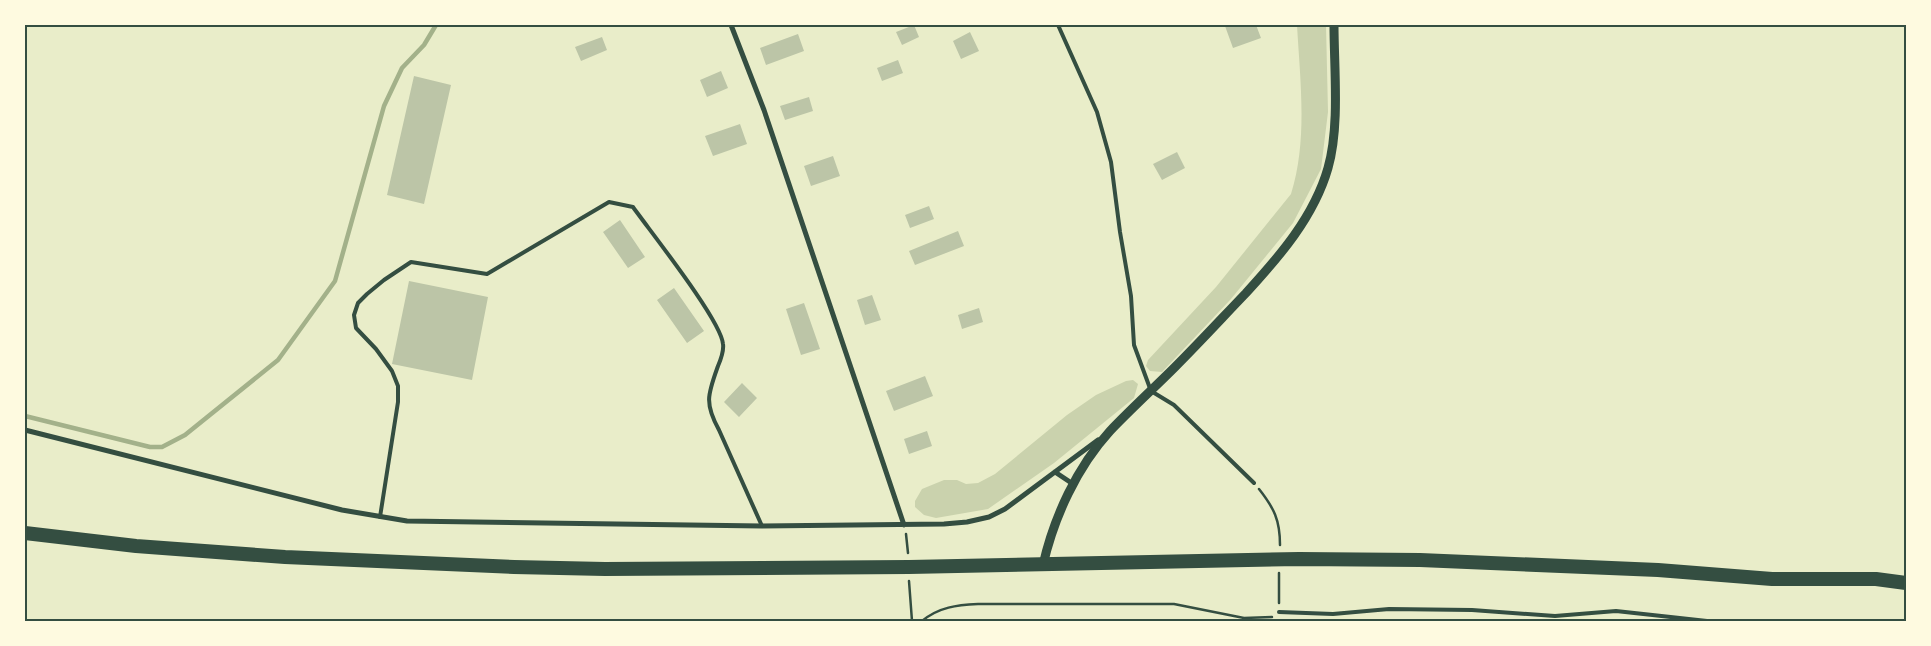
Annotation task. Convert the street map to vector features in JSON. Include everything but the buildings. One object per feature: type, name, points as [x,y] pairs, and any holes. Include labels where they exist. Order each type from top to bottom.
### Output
[{"type":"highway","points":[[25,533],[136,546],[275,556],[514,567],[605,569],[1043,565],[1298,559],[1420,560],[1658,570],[1772,579],[1876,579],[1906,583]]},
{"type":"street","points":[[732,25],[764,110],[904,525]]},
{"type":"street","points":[[25,430],[342,510],[429,523],[762,526],[904,525],[967,522],[989,516],[1014,503],[1110,431],[1191,351],[1276,260],[1298,229],[1315,201],[1328,169],[1334,140],[1334,25]]},
{"type":"street","points":[[1043,565],[1053,529],[1074,484],[1110,431]]},
{"type":"street","points":[[1055,472],[1074,484]]},
{"type":"lane","points":[[1058,25],[1097,112],[1111,162],[1131,296],[1134,345],[1151,391],[1174,404],[1254,483]]},
{"type":"lane","points":[[380,517],[398,402],[398,386],[392,371],[376,349],[356,328],[354,315],[358,303],[384,280],[412,262],[487,274],[609,202],[633,207],[706,308],[720,334],[723,344],[721,357],[709,392],[708,404],[711,416],[720,430],[762,526]]},
{"type":"lane","points":[[1278,612],[1333,614],[1389,610],[1454,610],[1555,618],[1616,611],[1707,621]]},
{"type":"path","points":[[922,621],[934,612],[950,606],[978,604],[1174,604],[1244,618]]},
{"type":"green space","points":[[1297,25],[1326,25],[1328,112],[1321,169],[1293,223],[1231,299],[1162,372],[1150,371],[1146,366],[1148,360],[1216,287],[1291,194],[1300,153],[1302,110]]},
{"type":"green space","points":[[1133,380],[1138,384],[1134,398],[1054,463],[988,509],[936,518],[924,515],[915,507],[915,501],[922,489],[944,480],[957,480],[966,484],[978,483],[995,474],[1067,415],[1096,395],[1126,381]]},
{"type":"waterway","points":[[25,416],[150,447],[162,447],[185,435],[278,360],[335,281],[384,106],[402,68],[424,45],[436,25]]}]
